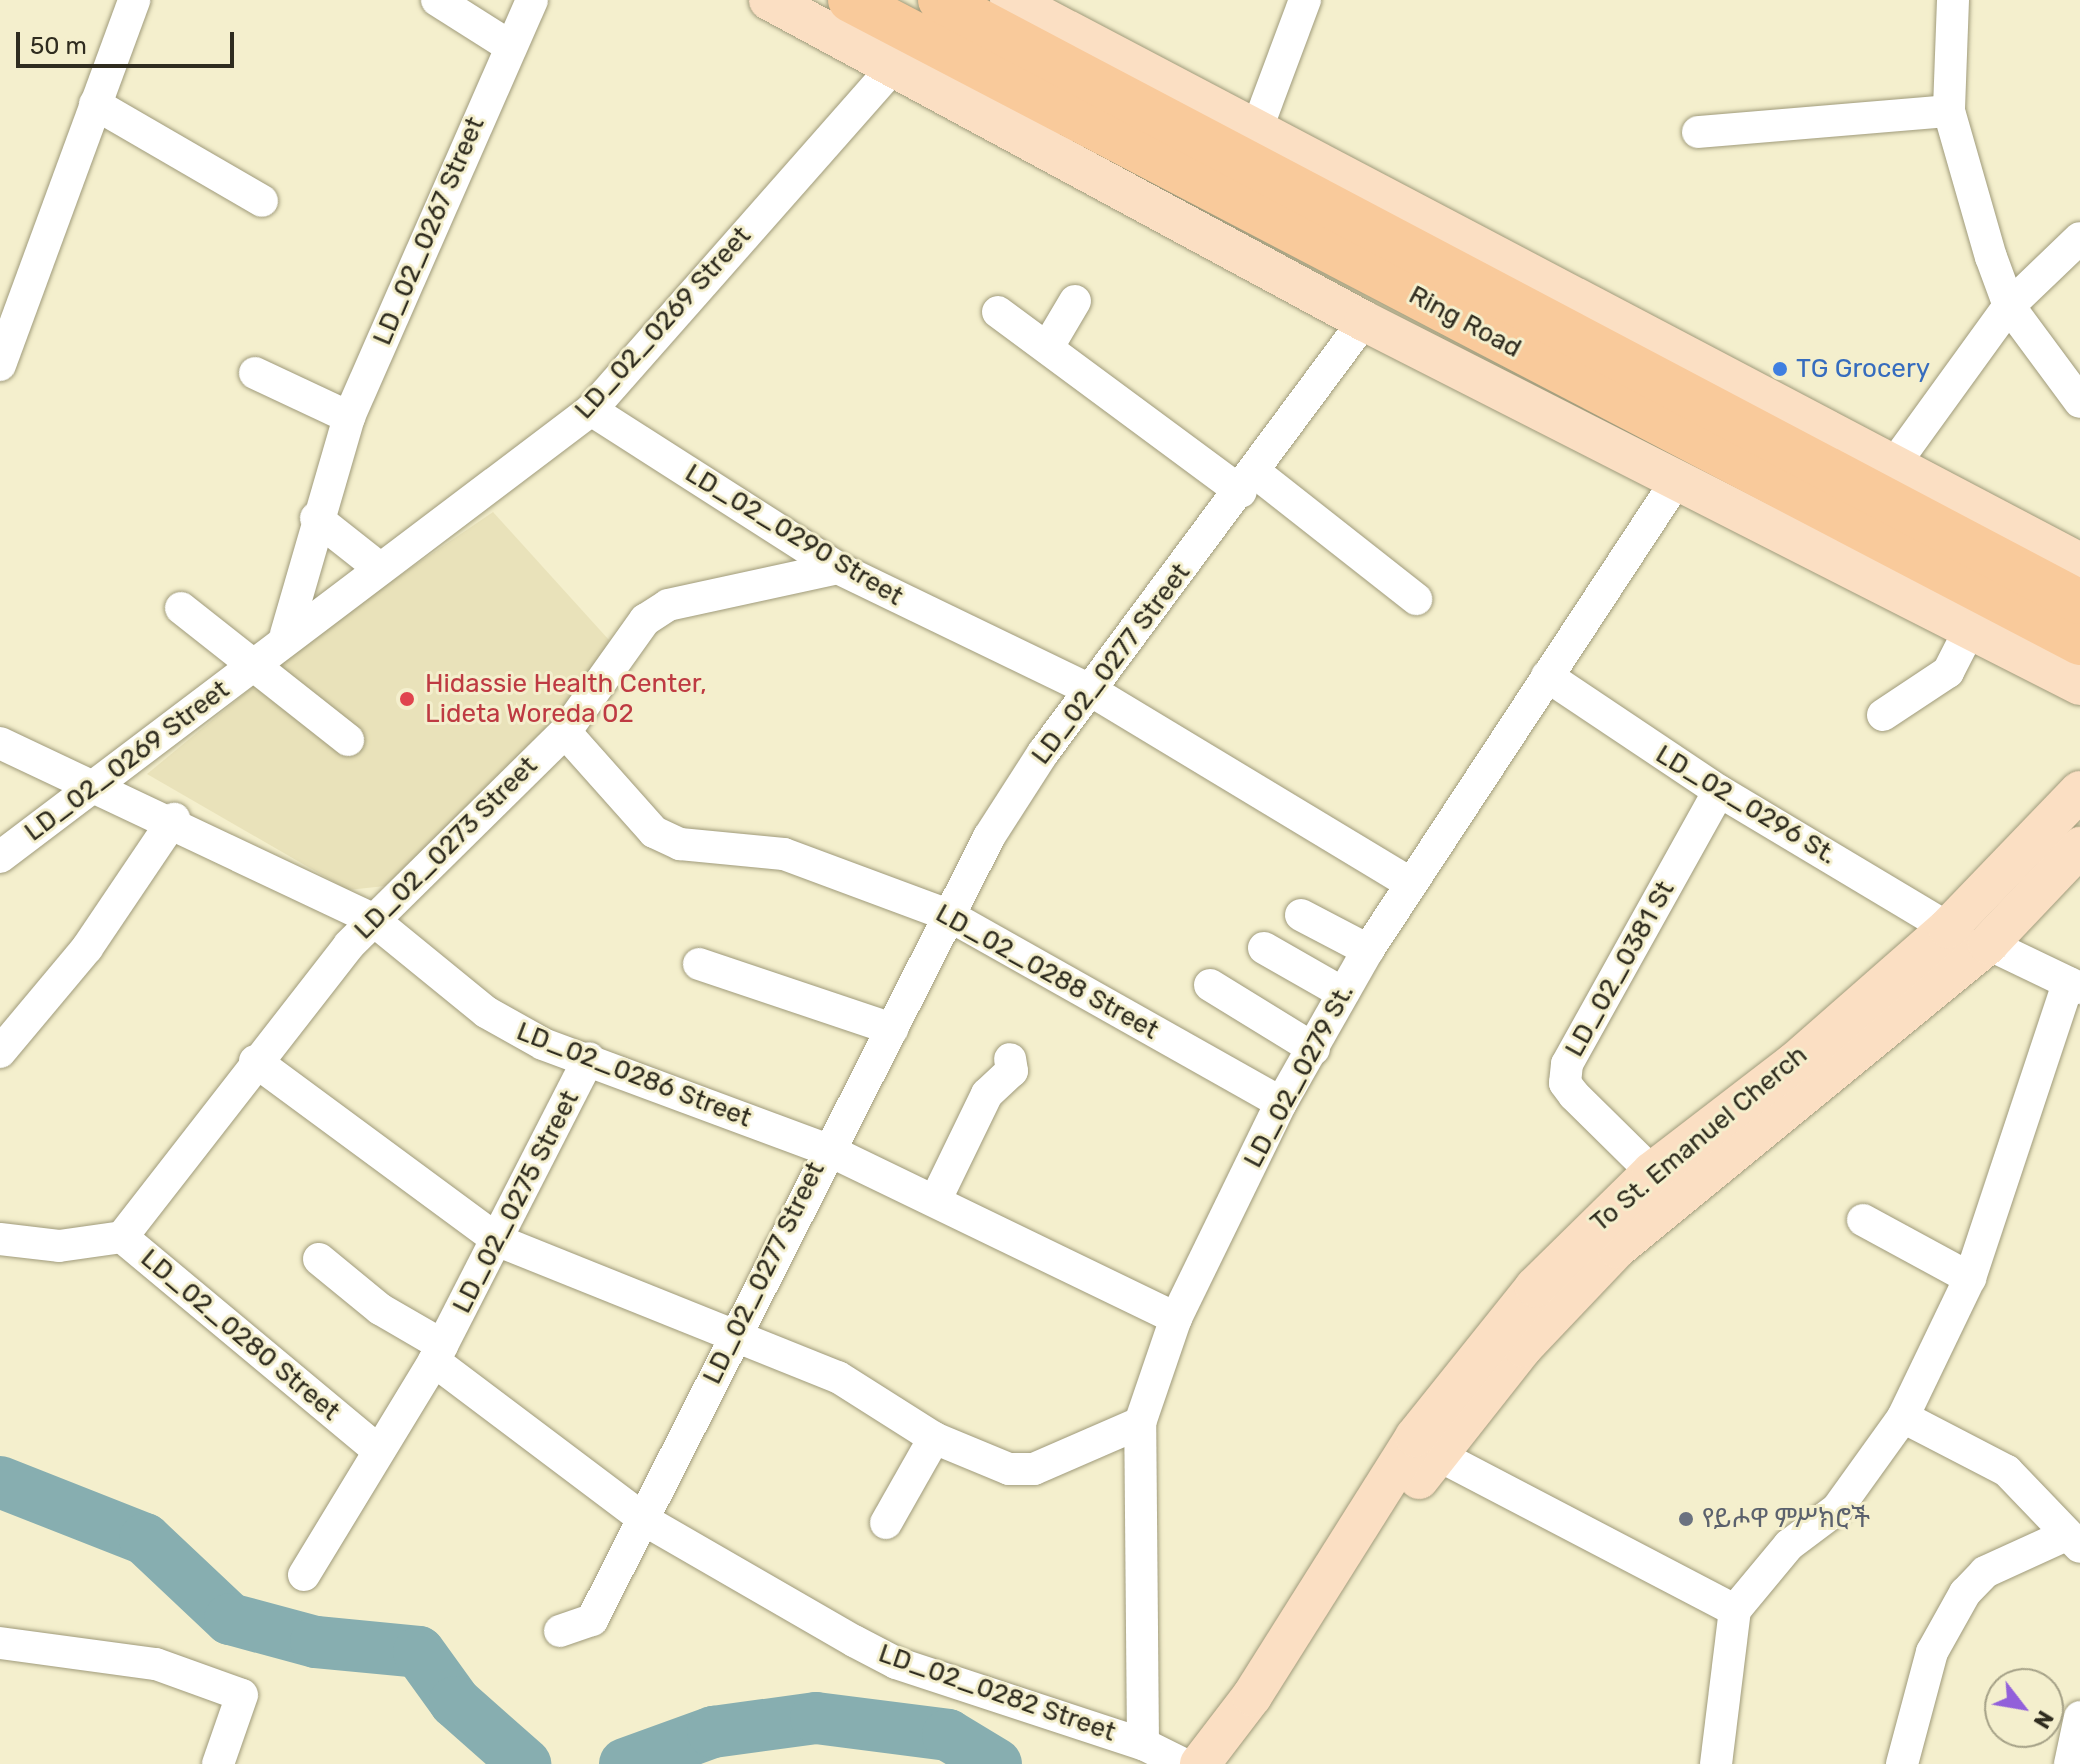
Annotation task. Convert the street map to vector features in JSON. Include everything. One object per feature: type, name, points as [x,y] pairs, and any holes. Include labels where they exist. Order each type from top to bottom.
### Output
[{"type":"highway","name":"Ring Road","points":[[850,0],[2080,643]]},
{"type":"highway","name":"Ring Road","points":[[940,0],[2080,602]]},
{"type":"main road","points":[[769,0],[1364,321],[1675,483],[2080,685]]},
{"type":"main road","points":[[1010,0],[2080,563]]},
{"type":"main road","name":"To St. Emanuel Cherch","points":[[1200,1764],[1434,1412],[1535,1287],[1652,1172],[1795,1062],[1948,928],[2080,791]]},
{"type":"main road","name":"To St. Emanuel Cherch","points":[[1234,1764],[1284,1697],[1436,1454],[1617,1248],[1988,944],[2080,847]]},
{"type":"street","points":[[0,365],[8,303],[95,104],[134,0]]},
{"type":"street","points":[[437,0],[508,45]]},
{"type":"street","name":"LD_02_0267 Street","points":[[286,634],[316,518],[349,417],[508,45],[532,0]]},
{"type":"street","points":[[1256,131],[1305,0]]},
{"type":"street","points":[[1953,0],[1949,111],[2009,306],[2080,402]]},
{"type":"street","name":"LD_02_0269 Street","points":[[0,857],[253,666],[286,634],[591,410],[893,68]]},
{"type":"street","points":[[95,104],[262,201]]},
{"type":"street","points":[[1698,132],[1949,111]]},
{"type":"street","points":[[1893,466],[2009,306],[2080,238]]},
{"type":"street","points":[[1049,345],[1075,301]]},
{"type":"street","points":[[998,312],[1416,599]]},
{"type":"street","name":"LD_02_0277 Street","points":[[646,1521],[733,1331],[989,837],[1090,690],[1248,482],[1364,321]]},
{"type":"street","points":[[255,373],[349,417]]},
{"type":"street","name":"LD_02_0290 Street","points":[[591,410],[838,568],[1090,690],[1410,883]]},
{"type":"street","name":"LD_02_0279 St.","points":[[1143,1744],[1140,1423],[1176,1318],[1281,1103],[1368,950],[1675,483]]},
{"type":"street","points":[[316,518],[378,567]]},
{"type":"street","name":"LD_02_0273 Street","points":[[122,1237],[255,1061],[372,919],[565,732],[601,672],[645,620],[668,605],[838,568]]},
{"type":"street","name":"LD_02_0269 Street","points":[[181,608],[253,666]]},
{"type":"street","points":[[1883,715],[1948,672],[1970,629]]},
{"type":"street","points":[[253,666],[348,740]]},
{"type":"street","name":"LD_02_0296 St.","points":[[1547,676],[1719,791],[1948,928]]},
{"type":"street","name":"LD_02_0288 Street","points":[[565,732],[654,832],[680,844],[784,854],[948,915],[1281,1103]]},
{"type":"street","name":"LD_02_0286 Street","points":[[0,743],[174,819],[372,919],[486,1012],[543,1044],[589,1058],[826,1149],[936,1199],[1176,1318]]},
{"type":"street","name":"LD_02_0381 St","points":[[1652,1172],[1574,1095],[1565,1083],[1567,1064],[1719,791]]},
{"type":"street","points":[[0,1052],[87,948],[174,819]]},
{"type":"street","points":[[1301,915],[1368,950]]},
{"type":"street","points":[[1716,1764],[1735,1610],[1789,1545],[1837,1509],[1903,1417],[1970,1278],[2074,986],[1988,944]]},
{"type":"street","points":[[1264,948],[1343,993]]},
{"type":"street","points":[[699,964],[892,1029]]},
{"type":"street","points":[[1210,985],[1314,1049]]},
{"type":"street","name":"LD_02_0275 Street","points":[[304,1575],[438,1353],[499,1241],[589,1058]]},
{"type":"street","points":[[936,1199],[987,1094],[1012,1071],[1010,1059]]},
{"type":"street","points":[[255,1061],[499,1241],[733,1331],[838,1377],[934,1438],[1009,1469],[1034,1469],[1140,1423]]},
{"type":"street","points":[[1863,1220],[1970,1278]]},
{"type":"street","name":"LD_02_0280 Street","points":[[0,1239],[59,1246],[122,1237],[379,1451]]},
{"type":"street","name":"LD_02_0275 Street","points":[[319,1259],[438,1353]]},
{"type":"street","name":"LD_02_0282 Street","points":[[438,1353],[646,1521],[896,1663],[1143,1744],[1183,1764]]},
{"type":"street","points":[[1902,1764],[1932,1652],[1965,1593],[1985,1572],[2072,1542],[2007,1471],[1903,1417]]},
{"type":"street","points":[[886,1523],[934,1438]]},
{"type":"street","points":[[1436,1454],[1735,1610]]},
{"type":"street","points":[[560,1631],[592,1620],[646,1521]]},
{"type":"street","points":[[0,1643],[156,1664],[242,1695],[218,1764]]},
{"type":"street","points":[[2070,1764],[2080,1717]]},
{"type":"shaded area","name":"Hidassie Health Center, Lideta Woreda 02","points":[[493,512],[609,640],[601,672],[473,808],[385,886],[348,890],[147,774],[330,623]]},
{"type":"waterway","points":[[0,1482],[145,1539],[230,1619],[316,1642],[419,1652],[455,1702],[525,1764]]},
{"type":"waterway","points":[[625,1764],[713,1732],[816,1718],[948,1735],[996,1764]]},
{"type":"place","name":"TG Grocery","points":[[1780,369]]},
{"type":"place","name":"Hidassie Health Center, Lideta Woreda 02","points":[[407,699]]},
{"type":"place","name":"የይሖዋ ምሥክሮች","points":[[1686,1519]]}]
